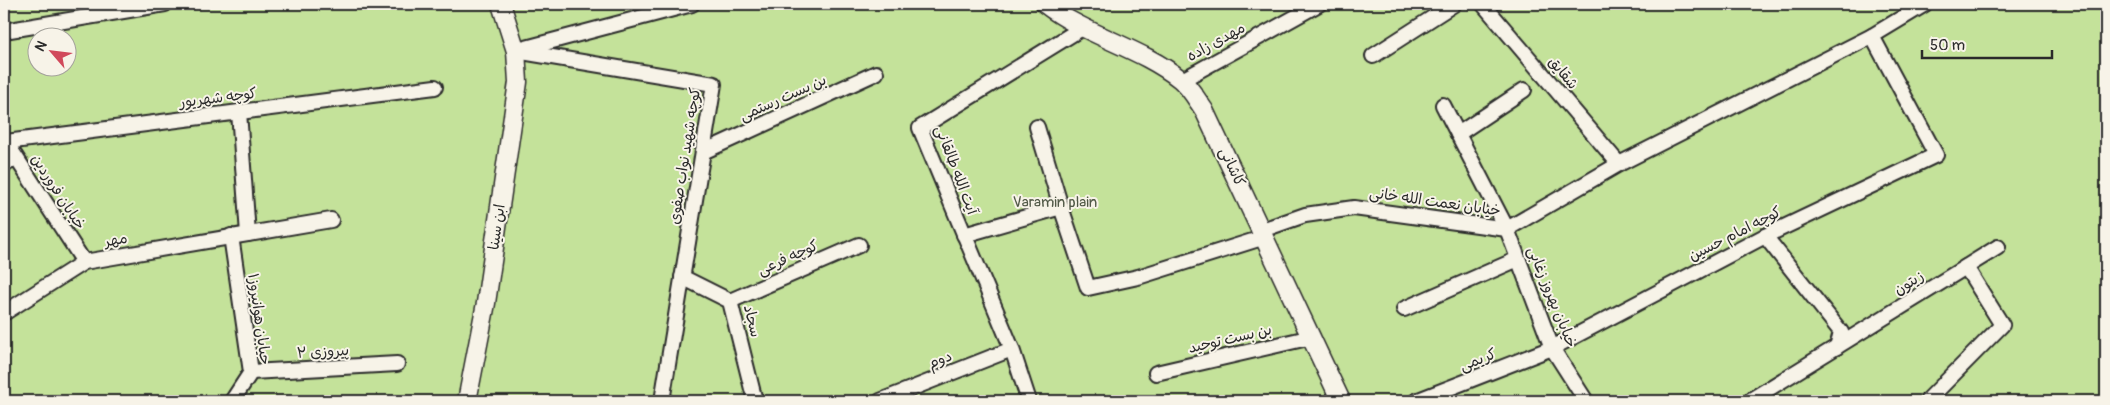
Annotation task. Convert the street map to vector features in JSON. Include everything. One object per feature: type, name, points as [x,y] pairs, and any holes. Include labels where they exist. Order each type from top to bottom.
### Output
[{"type":"street","points":[[4,31],[165,4]]},
{"type":"street","name":"ابن سینا","points":[[467,401],[486,303],[518,82],[516,51],[501,4]]},
{"type":"street","points":[[516,51],[692,4]]},
{"type":"street","name":"کاشانی","points":[[1045,4],[1064,19],[1148,60],[1182,80],[1204,110],[1341,401]]},
{"type":"street","name":"مهدی زاده","points":[[1182,80],[1320,4]]},
{"type":"street","points":[[1373,56],[1454,4]]},
{"type":"street","name":"شقایق","points":[[1483,4],[1619,164]]},
{"type":"street","name":"خیابان نعمت الله خانی","points":[[1060,207],[1088,288],[1138,277],[1263,234],[1305,215],[1354,208],[1507,229],[1619,164],[1872,36],[1925,4]]},
{"type":"street","name":"آیت الله طالقانی","points":[[1029,401],[1012,349],[920,128],[1082,28]]},
{"type":"street","name":"کوچه امام حسین","points":[[1552,348],[1765,236],[1936,155],[1872,36]]},
{"type":"street","name":"کوچه شهید نواب صفوی","points":[[516,51],[714,84],[662,401]]},
{"type":"street","name":"بن بست رستمی","points":[[703,152],[876,73]]},
{"type":"street","name":"کوچه شهریور","points":[[5,141],[435,87]]},
{"type":"street","points":[[1458,134],[1524,90]]},
{"type":"street","name":"خیابان بهروز زغابی","points":[[1443,105],[1507,229],[1552,348],[1586,401]]},
{"type":"street","points":[[239,112],[248,234]]},
{"type":"street","points":[[964,235],[1060,207],[1037,127]]},
{"type":"street","name":"خیابان فروردین","points":[[5,141],[84,262]]},
{"type":"street","points":[[4,165],[16,158]]},
{"type":"street","name":"مهر","points":[[4,313],[84,262],[331,220]]},
{"type":"street","name":"حیابان هوانیروز۱","points":[[231,236],[251,372],[232,401]]},
{"type":"street","points":[[1765,236],[1841,332],[1837,347]]},
{"type":"street","name":"کوچه فرعی","points":[[730,301],[858,245]]},
{"type":"street","name":"زیتون","points":[[1749,401],[1998,247]]},
{"type":"street","points":[[1404,309],[1518,259]]},
{"type":"street","points":[[1927,401],[2002,325],[1966,267]]},
{"type":"street","name":"سجاد","points":[[682,277],[730,301],[755,401]]},
{"type":"street","name":"بن بست توحید","points":[[1156,373],[1312,337]]},
{"type":"street","name":"کریمی","points":[[1416,401],[1552,348]]},
{"type":"street","name":"دوم","points":[[880,401],[1012,349]]},
{"type":"street","name":"پیروزی ۲","points":[[251,372],[397,364]]},
{"type":"green space","name":"Varamin plain","points":[[4,4],[2106,4],[2106,401],[4,401]]}]
